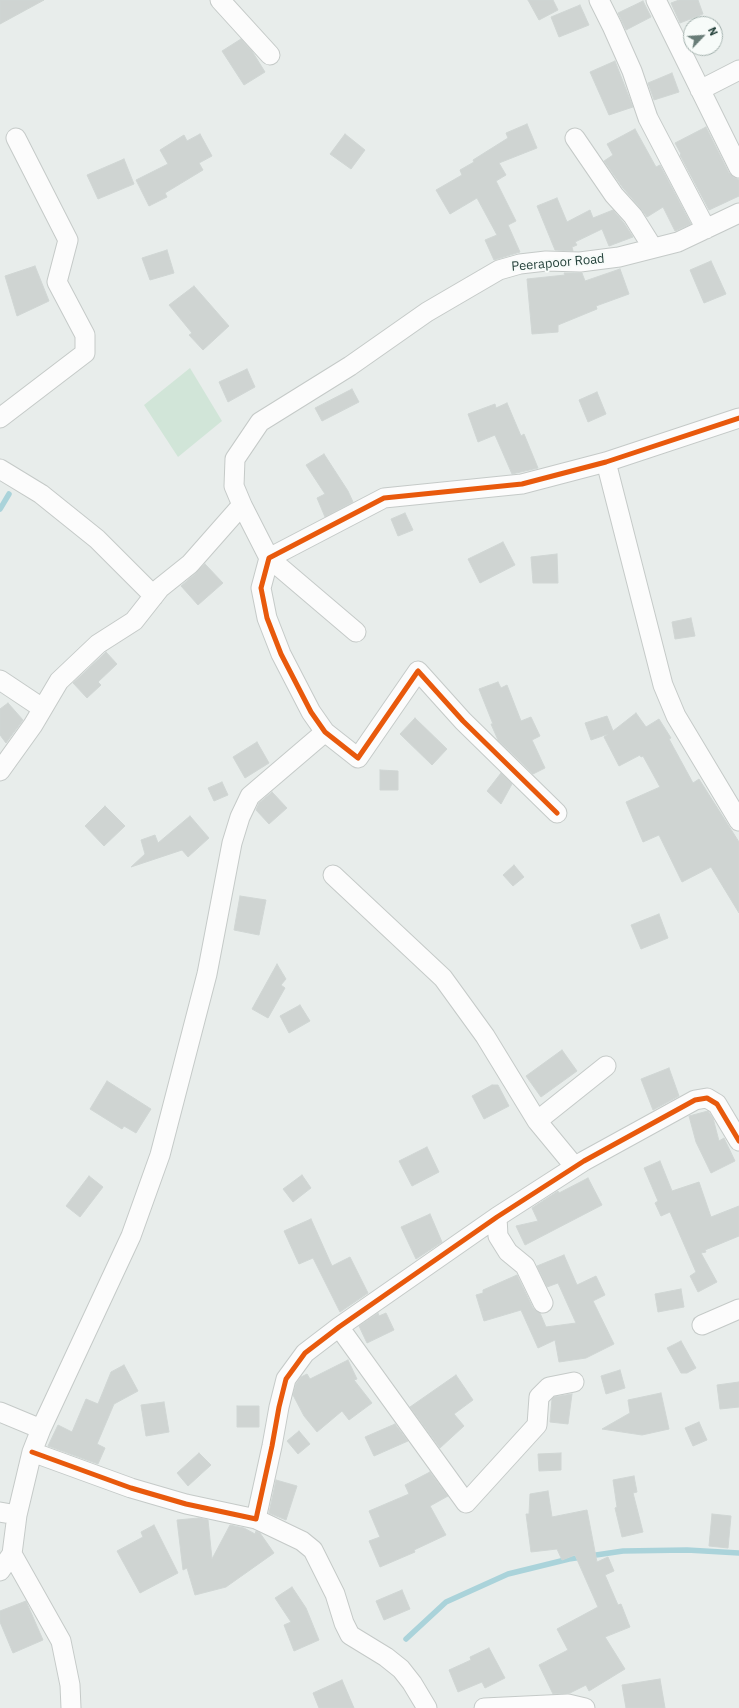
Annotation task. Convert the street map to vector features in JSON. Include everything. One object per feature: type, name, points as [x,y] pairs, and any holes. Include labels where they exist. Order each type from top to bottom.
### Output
[{"type":"street","points":[[220,0],[270,55]]},
{"type":"street","points":[[599,0],[632,70],[648,118],[706,229]]},
{"type":"street","points":[[656,0],[739,168]]},
{"type":"street","points":[[700,90],[739,70]]},
{"type":"street","points":[[0,418],[84,353],[85,336],[57,282],[68,240],[16,138]]},
{"type":"street","points":[[575,138],[614,195],[633,216],[653,248]]},
{"type":"street","name":"Peerapoor Road","points":[[269,558],[234,486],[235,460],[260,422],[350,366],[427,312],[499,270],[520,264],[546,261],[588,261],[653,248],[678,242],[739,213]]},
{"type":"street","points":[[557,814],[418,672],[358,758],[325,732],[311,712],[288,667],[267,618],[261,588],[269,558],[384,498],[522,484],[606,462],[739,418]]},
{"type":"street","points":[[606,462],[663,685],[676,716],[739,821]]},
{"type":"street","points":[[0,469],[46,497],[97,539],[154,596]]},
{"type":"street","points":[[0,771],[59,681],[98,644],[134,620],[160,588],[190,564],[242,505]]},
{"type":"street","points":[[269,558],[356,632]]},
{"type":"street","points":[[0,680],[42,708]]},
{"type":"street","points":[[71,1708],[70,1685],[61,1641],[12,1554],[9,1513],[42,1428],[131,1236],[160,1155],[207,974],[232,843],[240,817],[250,796],[325,732]]},
{"type":"street","points":[[333,875],[443,978],[485,1036],[537,1121],[575,1167]]},
{"type":"street","points":[[537,1121],[606,1066]]},
{"type":"street","points":[[256,1519],[272,1446],[278,1407],[286,1379],[304,1353],[497,1217],[575,1167],[695,1100],[707,1098],[716,1104],[739,1141]]},
{"type":"street","points":[[497,1217],[498,1236],[508,1252],[525,1266],[543,1303]]},
{"type":"street","points":[[702,1325],[739,1309]]},
{"type":"street","points":[[339,1327],[466,1503],[537,1425],[539,1397],[548,1387],[574,1382]]},
{"type":"street","points":[[0,1412],[42,1428]]},
{"type":"street","points":[[32,1452],[131,1488],[186,1504],[256,1519],[302,1541],[313,1550],[335,1594],[344,1623],[350,1635],[386,1657],[402,1669],[427,1708]]},
{"type":"street","points":[[0,1571],[12,1554]]},
{"type":"street","points":[[484,1708],[568,1704],[585,1708]]},
{"type":"green space","points":[[190,368],[222,421],[178,457],[144,405]]},
{"type":"building","points":[[0,0],[44,0],[0,24]]},
{"type":"building","points":[[528,0],[553,0],[558,10],[539,20]]},
{"type":"building","points":[[679,0],[698,0],[703,14],[698,16],[683,16],[683,22],[680,23],[671,3]]},
{"type":"building","points":[[643,1],[651,17],[626,30],[618,13]]},
{"type":"building","points":[[580,5],[589,25],[559,37],[551,17]]},
{"type":"building","points":[[241,39],[252,51],[265,72],[244,85],[222,51]]},
{"type":"building","points":[[615,61],[633,107],[609,115],[590,72]]},
{"type":"building","points":[[672,73],[679,92],[654,100],[648,83]]},
{"type":"building","points":[[527,124],[537,148],[499,163],[506,175],[496,181],[516,221],[508,225],[520,252],[494,260],[485,240],[497,235],[477,198],[450,214],[436,190],[462,175],[460,170],[508,138],[506,133]]},
{"type":"building","points":[[706,127],[729,173],[739,180],[739,196],[709,210],[675,143]]},
{"type":"building","points":[[635,129],[656,167],[660,165],[691,224],[675,231],[663,207],[647,217],[623,188],[604,161],[613,155],[607,144]]},
{"type":"building","points":[[200,134],[212,156],[199,163],[203,170],[165,193],[167,197],[149,206],[136,180],[168,164],[160,150],[184,135],[187,141]]},
{"type":"building","points":[[345,134],[365,150],[351,169],[330,154]]},
{"type":"building","points":[[124,159],[134,184],[98,199],[87,175]]},
{"type":"building","points":[[557,198],[567,222],[590,210],[593,218],[613,210],[633,237],[609,246],[602,229],[575,242],[577,245],[572,247],[573,251],[555,250],[537,206]]},
{"type":"building","points":[[167,250],[174,273],[150,280],[142,258]]},
{"type":"building","points":[[711,261],[726,294],[704,303],[690,270]]},
{"type":"building","points":[[35,266],[49,301],[17,316],[5,276]]},
{"type":"building","points":[[620,269],[629,294],[596,306],[597,309],[558,325],[558,332],[532,334],[527,279],[565,275],[564,273],[582,273],[585,281]]},
{"type":"building","points":[[194,286],[229,326],[203,350],[189,335],[192,333],[169,305]]},
{"type":"building","points":[[247,369],[255,387],[228,402],[219,382]]},
{"type":"building","points":[[352,389],[359,402],[322,421],[315,408]]},
{"type":"building","points":[[597,392],[606,414],[588,422],[579,400]]},
{"type":"building","points":[[507,403],[521,436],[524,434],[538,468],[512,474],[495,435],[478,442],[468,414],[495,404],[496,408]]},
{"type":"building","points":[[324,454],[348,491],[353,502],[325,517],[317,498],[325,494],[306,465]]},
{"type":"building","points":[[405,513],[413,530],[398,536],[391,519]]},
{"type":"building","points":[[503,542],[515,565],[480,583],[468,559]]},
{"type":"building","points":[[557,554],[558,583],[533,583],[531,557]]},
{"type":"building","points":[[205,564],[223,583],[198,605],[181,586]]},
{"type":"building","points":[[691,618],[695,636],[675,639],[672,622]]},
{"type":"building","points":[[106,652],[117,664],[98,682],[101,685],[87,698],[73,683]]},
{"type":"building","points":[[498,682],[501,688],[507,685],[521,721],[531,717],[540,736],[532,740],[545,768],[533,774],[498,740],[491,724],[493,724],[479,689]]},
{"type":"building","points":[[8,703],[23,720],[6,743],[0,735],[0,709]]},
{"type":"building","points":[[636,713],[646,727],[659,719],[671,738],[669,739],[693,783],[699,779],[739,842],[739,913],[711,867],[682,882],[659,835],[643,842],[626,802],[660,787],[643,756],[641,757],[640,755],[619,766],[604,737],[608,734],[591,740],[585,723],[607,716],[613,731]]},
{"type":"building","points":[[415,718],[447,749],[432,765],[400,734]]},
{"type":"building","points":[[257,742],[269,763],[245,778],[233,757]]},
{"type":"building","points":[[380,770],[398,771],[398,790],[380,790]]},
{"type":"building","points":[[501,773],[512,784],[501,804],[487,791]]},
{"type":"building","points":[[222,782],[228,795],[214,801],[208,788]]},
{"type":"building","points":[[272,792],[287,808],[269,824],[256,810],[259,803]]},
{"type":"building","points":[[105,806],[125,826],[104,846],[85,826]]},
{"type":"building","points":[[190,816],[209,838],[188,857],[182,850],[131,867],[145,854],[141,840],[155,835],[158,843]]},
{"type":"building","points":[[514,865],[524,877],[513,886],[503,875]]},
{"type":"building","points":[[240,896],[266,900],[259,935],[234,930]]},
{"type":"building","points":[[659,914],[668,938],[641,949],[631,925]]},
{"type":"building","points":[[277,964],[286,979],[281,985],[285,988],[268,1018],[252,1009]]},
{"type":"building","points":[[300,1005],[310,1021],[289,1033],[280,1016]]},
{"type":"building","points":[[562,1050],[577,1071],[541,1097],[526,1076]]},
{"type":"building","points":[[669,1068],[679,1096],[653,1110],[641,1079]]},
{"type":"building","points":[[107,1081],[151,1109],[136,1133],[124,1126],[122,1129],[90,1109]]},
{"type":"building","points":[[492,1085],[498,1085],[509,1106],[484,1119],[472,1096]]},
{"type":"building","points":[[708,1111],[713,1118],[719,1141],[724,1138],[735,1161],[711,1173],[696,1142],[689,1116]]},
{"type":"building","points":[[427,1147],[439,1172],[412,1186],[399,1161]]},
{"type":"building","points":[[660,1161],[672,1191],[699,1182],[711,1217],[739,1206],[739,1236],[701,1253],[717,1282],[698,1292],[690,1276],[696,1272],[670,1212],[661,1216],[655,1203],[658,1201],[644,1168]]},
{"type":"building","points":[[302,1175],[311,1188],[293,1202],[283,1189]]},
{"type":"building","points":[[89,1176],[103,1187],[80,1217],[66,1206]]},
{"type":"building","points":[[588,1178],[602,1205],[525,1245],[516,1226],[538,1221],[532,1208],[558,1191],[559,1193]]},
{"type":"building","points":[[430,1214],[442,1242],[416,1259],[401,1227]]},
{"type":"building","points":[[311,1219],[332,1266],[350,1257],[368,1293],[340,1312],[313,1258],[299,1264],[284,1231]]},
{"type":"building","points":[[564,1255],[577,1285],[596,1276],[605,1295],[593,1301],[614,1344],[586,1358],[559,1362],[555,1340],[538,1348],[521,1310],[484,1321],[476,1295],[483,1293],[483,1290],[517,1275],[533,1308],[540,1313],[546,1327],[576,1323],[558,1283],[547,1287],[537,1266]]},
{"type":"building","points":[[681,1289],[684,1307],[658,1312],[655,1294]]},
{"type":"building","points":[[378,1313],[379,1316],[386,1313],[394,1330],[367,1343],[359,1326]]},
{"type":"building","points":[[681,1341],[696,1368],[687,1373],[681,1373],[667,1348]]},
{"type":"building","points":[[348,1360],[357,1379],[354,1380],[372,1403],[349,1420],[342,1411],[317,1432],[304,1416],[293,1395],[296,1384],[301,1377],[307,1374],[310,1379]]},
{"type":"building","points":[[124,1365],[138,1391],[114,1404],[97,1444],[105,1448],[98,1464],[48,1446],[58,1425],[72,1432],[86,1399],[98,1404],[111,1372]]},
{"type":"building","points":[[620,1370],[625,1388],[606,1394],[601,1376]]},
{"type":"building","points":[[456,1375],[473,1400],[454,1414],[464,1426],[440,1448],[410,1407]]},
{"type":"building","points":[[739,1382],[739,1407],[720,1409],[717,1385]]},
{"type":"building","points":[[661,1393],[669,1429],[642,1435],[602,1429],[630,1413],[628,1400]]},
{"type":"building","points":[[572,1394],[568,1424],[550,1422],[552,1399],[554,1397]]},
{"type":"building","points":[[164,1402],[169,1432],[146,1436],[141,1405]]},
{"type":"building","points":[[237,1406],[259,1406],[259,1427],[237,1427]]},
{"type":"building","points":[[699,1422],[707,1440],[693,1446],[685,1428]]},
{"type":"building","points":[[395,1424],[408,1441],[374,1456],[365,1437]]},
{"type":"building","points":[[299,1431],[310,1444],[298,1454],[287,1441]]},
{"type":"building","points":[[199,1453],[211,1465],[188,1486],[177,1473]]},
{"type":"building","points":[[561,1453],[561,1470],[539,1471],[538,1454]]},
{"type":"building","points":[[430,1472],[448,1496],[430,1506],[446,1535],[414,1550],[415,1552],[380,1567],[369,1541],[380,1537],[369,1511],[409,1494],[405,1485]]},
{"type":"building","points":[[634,1476],[637,1492],[633,1493],[643,1532],[622,1537],[615,1508],[617,1507],[613,1480]]},
{"type":"building","points":[[276,1480],[297,1486],[286,1520],[269,1513]]},
{"type":"building","points":[[548,1491],[552,1517],[587,1510],[597,1562],[608,1557],[614,1571],[605,1575],[618,1605],[621,1604],[630,1627],[605,1637],[625,1669],[589,1691],[586,1685],[570,1693],[553,1694],[539,1665],[568,1650],[557,1629],[598,1607],[575,1555],[562,1560],[557,1549],[531,1552],[526,1514],[529,1514],[530,1494]]},
{"type":"building","points":[[712,1514],[731,1516],[728,1548],[709,1546]]},
{"type":"building","points":[[199,1518],[208,1520],[212,1559],[230,1525],[244,1528],[255,1534],[256,1531],[260,1533],[274,1553],[226,1587],[195,1595],[187,1568],[183,1570],[177,1520]]},
{"type":"building","points":[[154,1525],[178,1573],[140,1593],[117,1551],[143,1537],[141,1532]]},
{"type":"building","points":[[292,1587],[306,1608],[319,1640],[294,1651],[284,1625],[291,1622],[275,1598]]},
{"type":"building","points":[[402,1590],[410,1609],[384,1620],[376,1601]]},
{"type":"building","points":[[26,1601],[43,1640],[13,1653],[0,1622],[0,1611]]},
{"type":"building","points":[[489,1648],[505,1678],[485,1688],[482,1682],[458,1692],[449,1670],[471,1660],[470,1657]]},
{"type":"building","points":[[660,1679],[665,1708],[626,1708],[622,1685]]},
{"type":"building","points":[[342,1680],[354,1708],[319,1708],[313,1693]]},
{"type":"waterway","points":[[0,509],[9,494]]},
{"type":"waterway","points":[[406,1639],[446,1602],[508,1574],[569,1559],[623,1551],[687,1550],[739,1553]]},
{"type":"cycle path","points":[[557,813],[463,721],[418,671],[358,758],[325,732],[311,712],[281,654],[267,618],[261,588],[269,558],[384,498],[522,484],[606,462],[739,418]]},
{"type":"cycle path","points":[[32,1452],[131,1488],[186,1504],[256,1519],[286,1379],[305,1353],[339,1327],[497,1217],[584,1161],[695,1100],[707,1098],[717,1104],[739,1141]]}]
